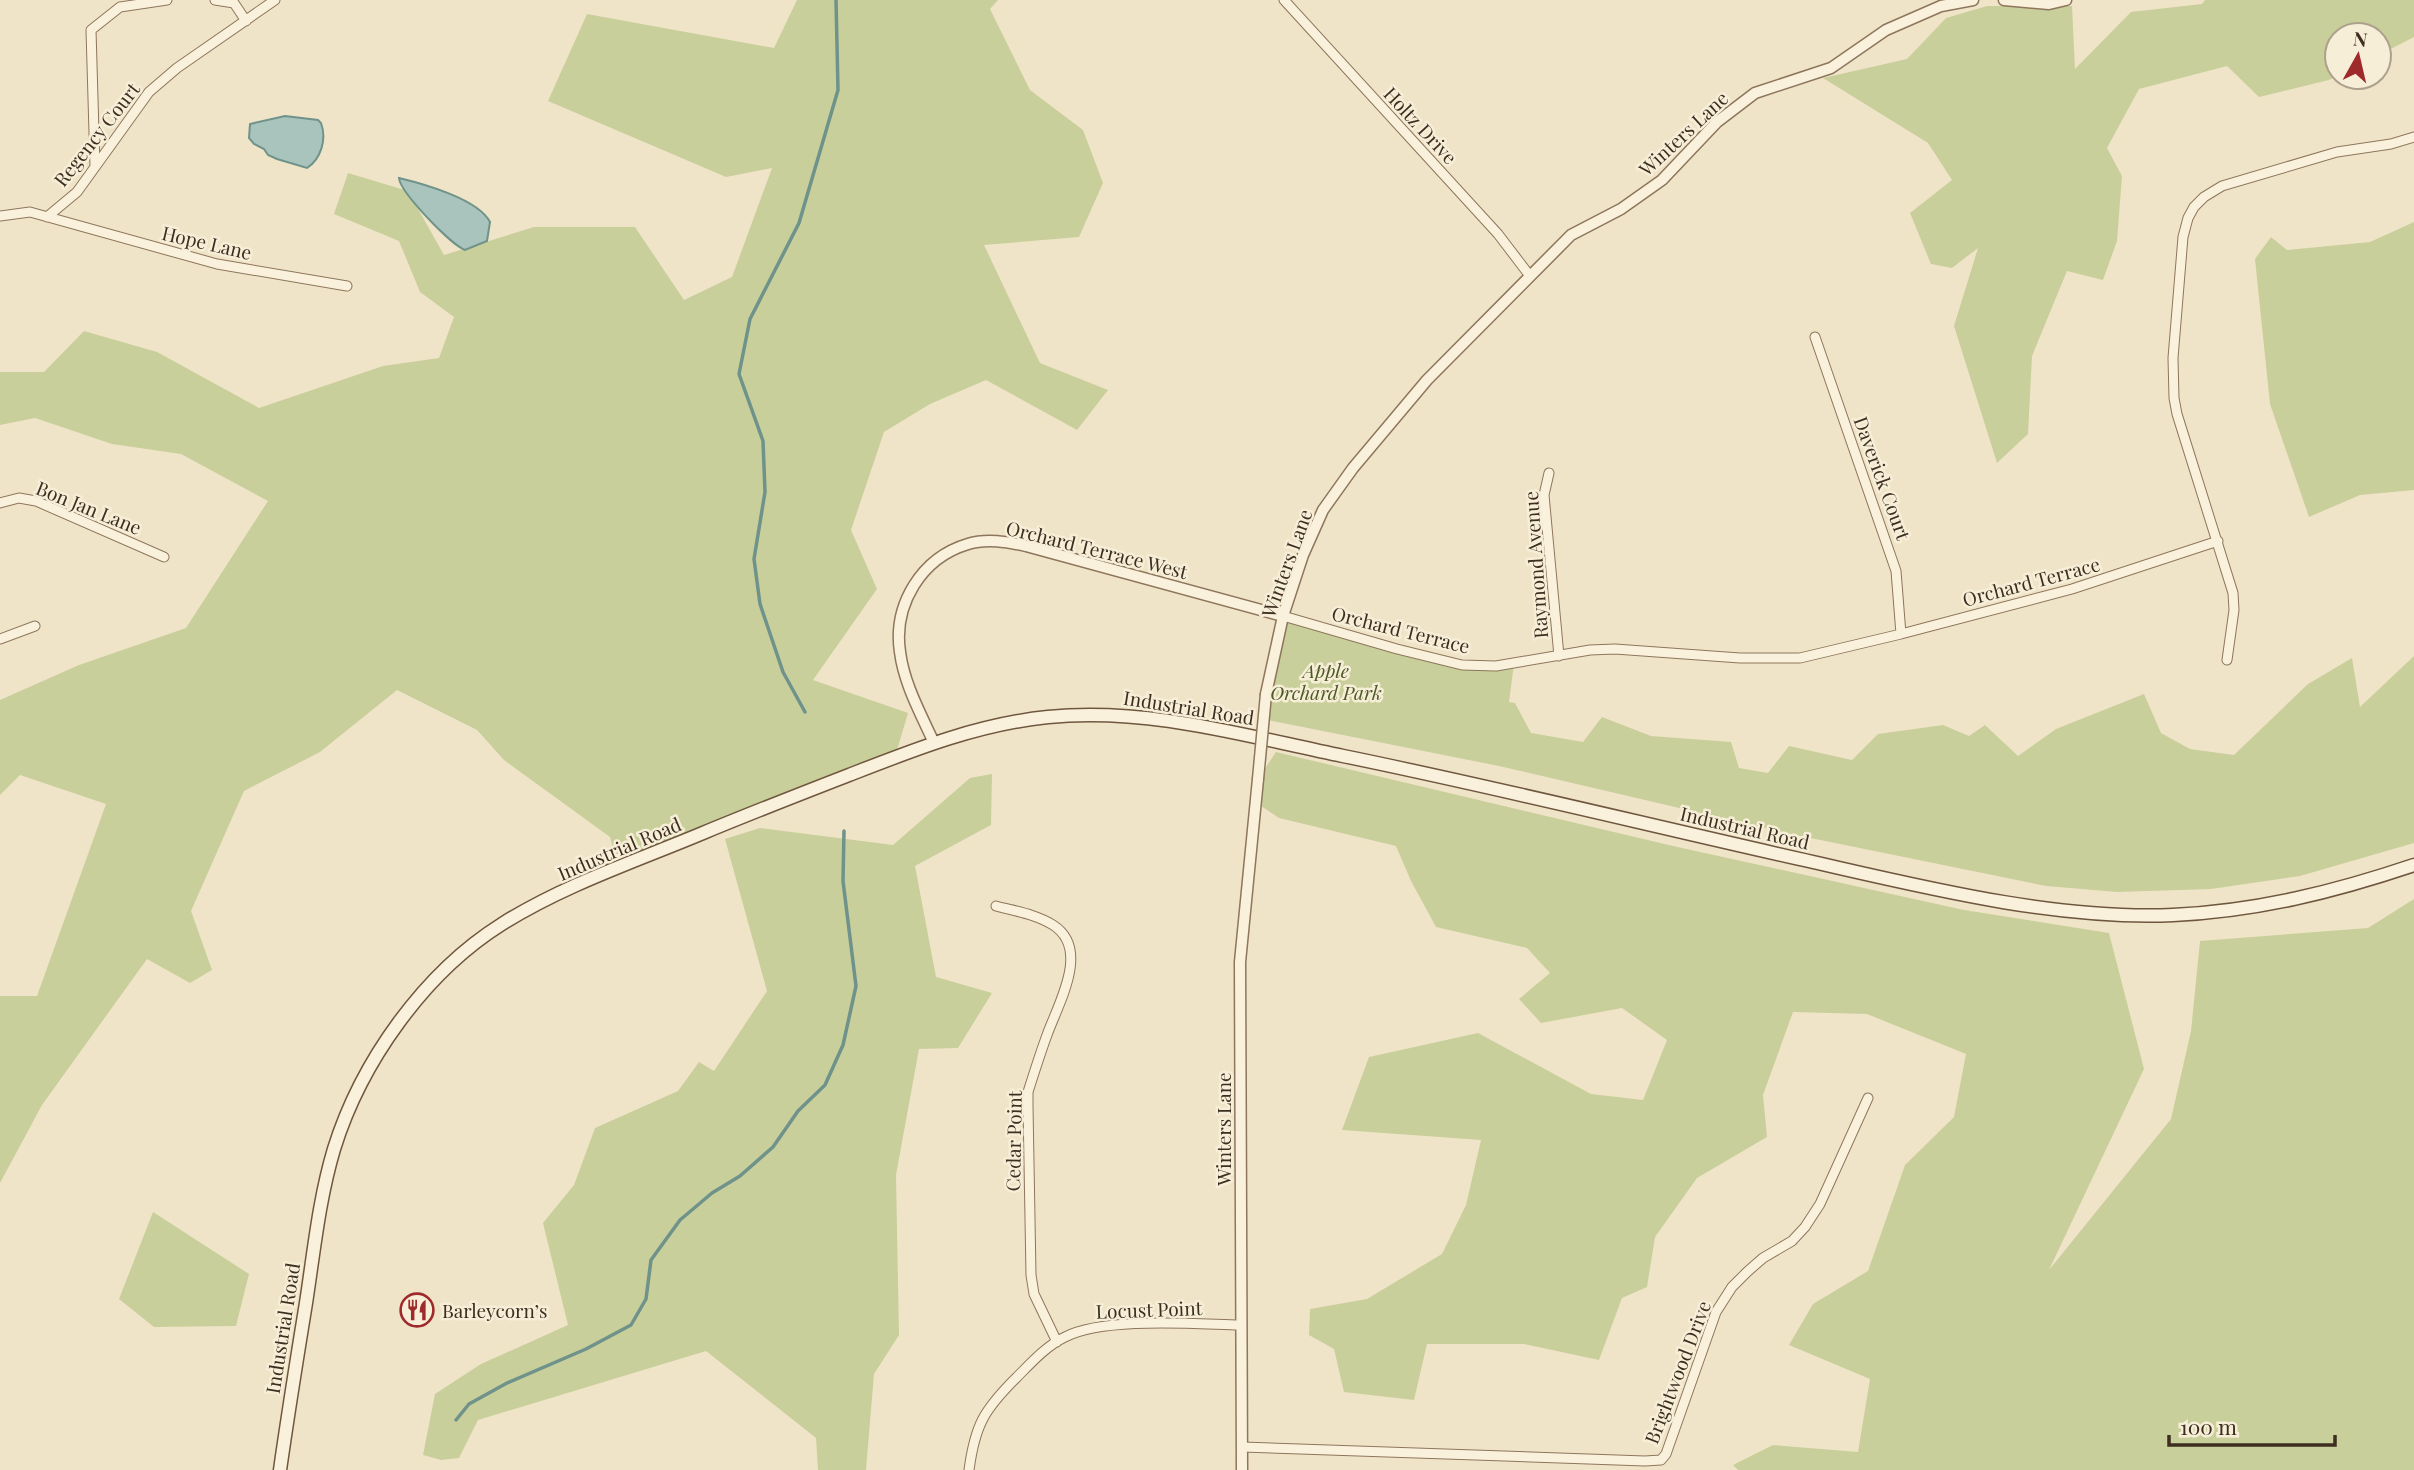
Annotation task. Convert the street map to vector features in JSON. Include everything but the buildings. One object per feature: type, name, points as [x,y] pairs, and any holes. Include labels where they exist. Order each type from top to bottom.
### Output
[{"type":"main road","name":"Industrial Road","points":[[280,1470],[321,1206],[334,1151],[363,1081],[392,1032],[426,988],[498,926],[542,902],[618,867],[748,814],[934,743],[993,726],[1049,717],[1118,714],[1228,730],[1886,879],[1989,899],[2062,909],[2169,915],[2240,908],[2300,899],[2414,865]]},
{"type":"street","points":[[95,167],[91,30],[120,7],[167,0]]},
{"type":"street","points":[[215,0],[234,3],[246,21]]},
{"type":"street","name":"Regency Court","points":[[47,217],[77,192],[149,93],[177,68],[275,0]]},
{"type":"street","name":"Holtz Drive","points":[[1284,0],[1498,234],[1530,276]]},
{"type":"street","name":"Winters Lane","points":[[1242,1470],[1240,962],[1266,694],[1283,616],[1314,528],[1341,484],[1427,380],[1572,235],[1621,209],[1662,180],[1717,122],[1755,93],[1831,68],[1886,30],[1919,15],[1941,6],[1973,0]]},
{"type":"street","points":[[2004,0],[2049,4],[2066,0]]},
{"type":"street","points":[[2227,660],[2234,601],[2218,541],[2177,414],[2172,378],[2183,237],[2188,218],[2204,197],[2222,186],[2337,152],[2391,144],[2414,137]]},
{"type":"street","name":"Hope Lane","points":[[0,216],[24,212],[63,220],[139,244],[217,264],[347,286]]},
{"type":"street","name":"Daverick Court","points":[[1815,338],[1896,571],[1901,634]]},
{"type":"street","name":"Raymond Avenue","points":[[1549,473],[1544,495],[1559,656]]},
{"type":"street","name":"Bon Jan Lane","points":[[0,503],[11,499],[36,501],[164,556]]},
{"type":"street","name":"Orchard Terrace West","points":[[934,743],[906,678],[900,653],[899,625],[902,608],[912,586],[924,571],[941,556],[969,543],[999,541],[1026,546],[1283,616]]},
{"type":"street","name":"Orchard Terrace","points":[[1283,616],[1396,649],[1462,664],[1496,666],[1590,650],[1615,649],[1740,659],[1800,658],[2072,589],[2218,541]]},
{"type":"street","points":[[0,639],[35,626]]},
{"type":"street","name":"Cedar Point","points":[[996,906],[1028,914],[1052,924],[1066,938],[1071,956],[1067,981],[1028,1092],[1031,1275],[1034,1294],[1056,1342]]},
{"type":"street","name":"Brightwood Drive","points":[[1242,1447],[1661,1460],[1666,1454],[1708,1330],[1720,1305],[1732,1287],[1747,1272],[1763,1258],[1792,1241],[1805,1227],[1820,1204],[1868,1098]]},
{"type":"street","name":"Locust Point","points":[[969,1470],[976,1431],[986,1410],[1025,1369],[1065,1337],[1096,1326],[1240,1325]]},
{"type":"street","points":[[1637,1461],[1643,1470]]},
{"type":"green space","points":[[797,0],[998,0],[990,9],[1030,90],[1083,130],[1103,183],[1079,237],[984,245],[1040,363],[1108,390],[1077,430],[986,380],[930,404],[884,432],[851,530],[877,589],[813,680],[908,713],[895,757],[618,867],[610,837],[504,760],[477,730],[397,690],[320,752],[244,791],[191,911],[212,970],[190,983],[147,959],[42,1105],[0,1183],[0,996],[37,996],[106,804],[20,775],[0,795],[0,700],[79,665],[186,628],[268,501],[181,454],[112,444],[35,418],[0,425],[0,372],[44,372],[84,331],[157,352],[259,408],[383,366],[439,358],[454,317],[420,292],[399,241],[334,214],[348,173],[408,191],[444,255],[534,227],[635,227],[684,300],[732,277],[772,168],[726,177],[548,101],[587,14],[774,48]]},
{"type":"green space","points":[[2205,0],[2414,0],[2414,37],[2393,48],[2393,21],[2323,21],[2323,81],[2259,97],[2227,66],[2139,89],[2107,148],[2122,176],[2117,241],[2103,280],[2067,271],[2032,356],[2028,434],[1997,463],[1954,326],[1978,248],[1952,268],[1931,264],[1910,213],[1952,180],[1928,143],[1823,78],[1907,59],[1946,18],[1987,6],[2072,6],[2075,69],[2131,12],[2202,4]]},
{"type":"green space","points":[[2414,222],[2414,490],[2360,495],[2309,517],[2270,404],[2255,259],[2271,237],[2287,250],[2370,242]]},
{"type":"green space","name":"Apple Orchard Park","points":[[1283,616],[1444,661],[1514,664],[1509,702],[1515,703],[1531,733],[1583,742],[1602,717],[1651,736],[1731,742],[1739,768],[1768,773],[1789,746],[1852,760],[1878,734],[1943,725],[1969,736],[1985,725],[2018,756],[2056,729],[2144,694],[2161,733],[2190,749],[2234,755],[2308,684],[2352,658],[2360,707],[2414,656],[2414,843],[2300,876],[2211,889],[2117,892],[2046,886],[1786,833],[1499,766],[1267,720]]},
{"type":"green space","points":[[1276,752],[1673,846],[1964,910],[2109,933],[2144,1069],[2049,1270],[2171,1119],[2191,1031],[2200,941],[2368,928],[2414,899],[2414,1470],[1738,1470],[1733,1465],[1773,1445],[1858,1452],[1870,1379],[1789,1345],[1813,1304],[1868,1271],[1905,1165],[1954,1117],[1966,1054],[1867,1014],[1793,1012],[1763,1095],[1767,1137],[1697,1178],[1655,1237],[1647,1287],[1622,1298],[1599,1360],[1524,1344],[1427,1344],[1414,1400],[1344,1392],[1334,1349],[1309,1335],[1310,1309],[1367,1299],[1442,1254],[1466,1205],[1481,1140],[1342,1130],[1369,1057],[1478,1033],[1591,1094],[1643,1100],[1667,1040],[1622,1008],[1541,1023],[1519,999],[1550,973],[1527,948],[1436,927],[1396,846],[1279,818],[1255,802],[1258,779]]},
{"type":"green space","points":[[992,774],[991,825],[915,866],[936,977],[992,993],[958,1048],[919,1049],[896,1175],[899,1335],[874,1374],[866,1470],[818,1470],[816,1438],[706,1351],[478,1420],[459,1458],[441,1460],[423,1455],[435,1394],[481,1364],[568,1325],[543,1223],[574,1185],[595,1128],[678,1091],[699,1062],[714,1071],[767,991],[725,839],[760,828],[893,845],[970,778]]},
{"type":"green space","points":[[153,1212],[249,1274],[236,1326],[154,1327],[119,1299]]},
{"type":"water","points":[[285,116],[318,120],[321,123],[321,148],[316,159],[307,168],[268,155],[249,138],[250,124]]},
{"type":"water","points":[[399,178],[449,194],[474,206],[490,222],[487,241],[465,250],[458,246],[417,206]]},
{"type":"waterway","points":[[805,712],[783,672],[760,604],[754,559],[765,492],[763,441],[739,374],[750,319],[799,223],[838,90],[836,0]]},
{"type":"waterway","points":[[456,1420],[469,1404],[507,1383],[586,1349],[631,1325],[646,1299],[651,1260],[680,1220],[712,1193],[740,1176],[773,1147],[798,1111],[825,1085],[843,1045],[856,986],[843,881],[844,831]]},
{"type":"place","name":"Barleycorn’s","points":[[417,1310]]}]
